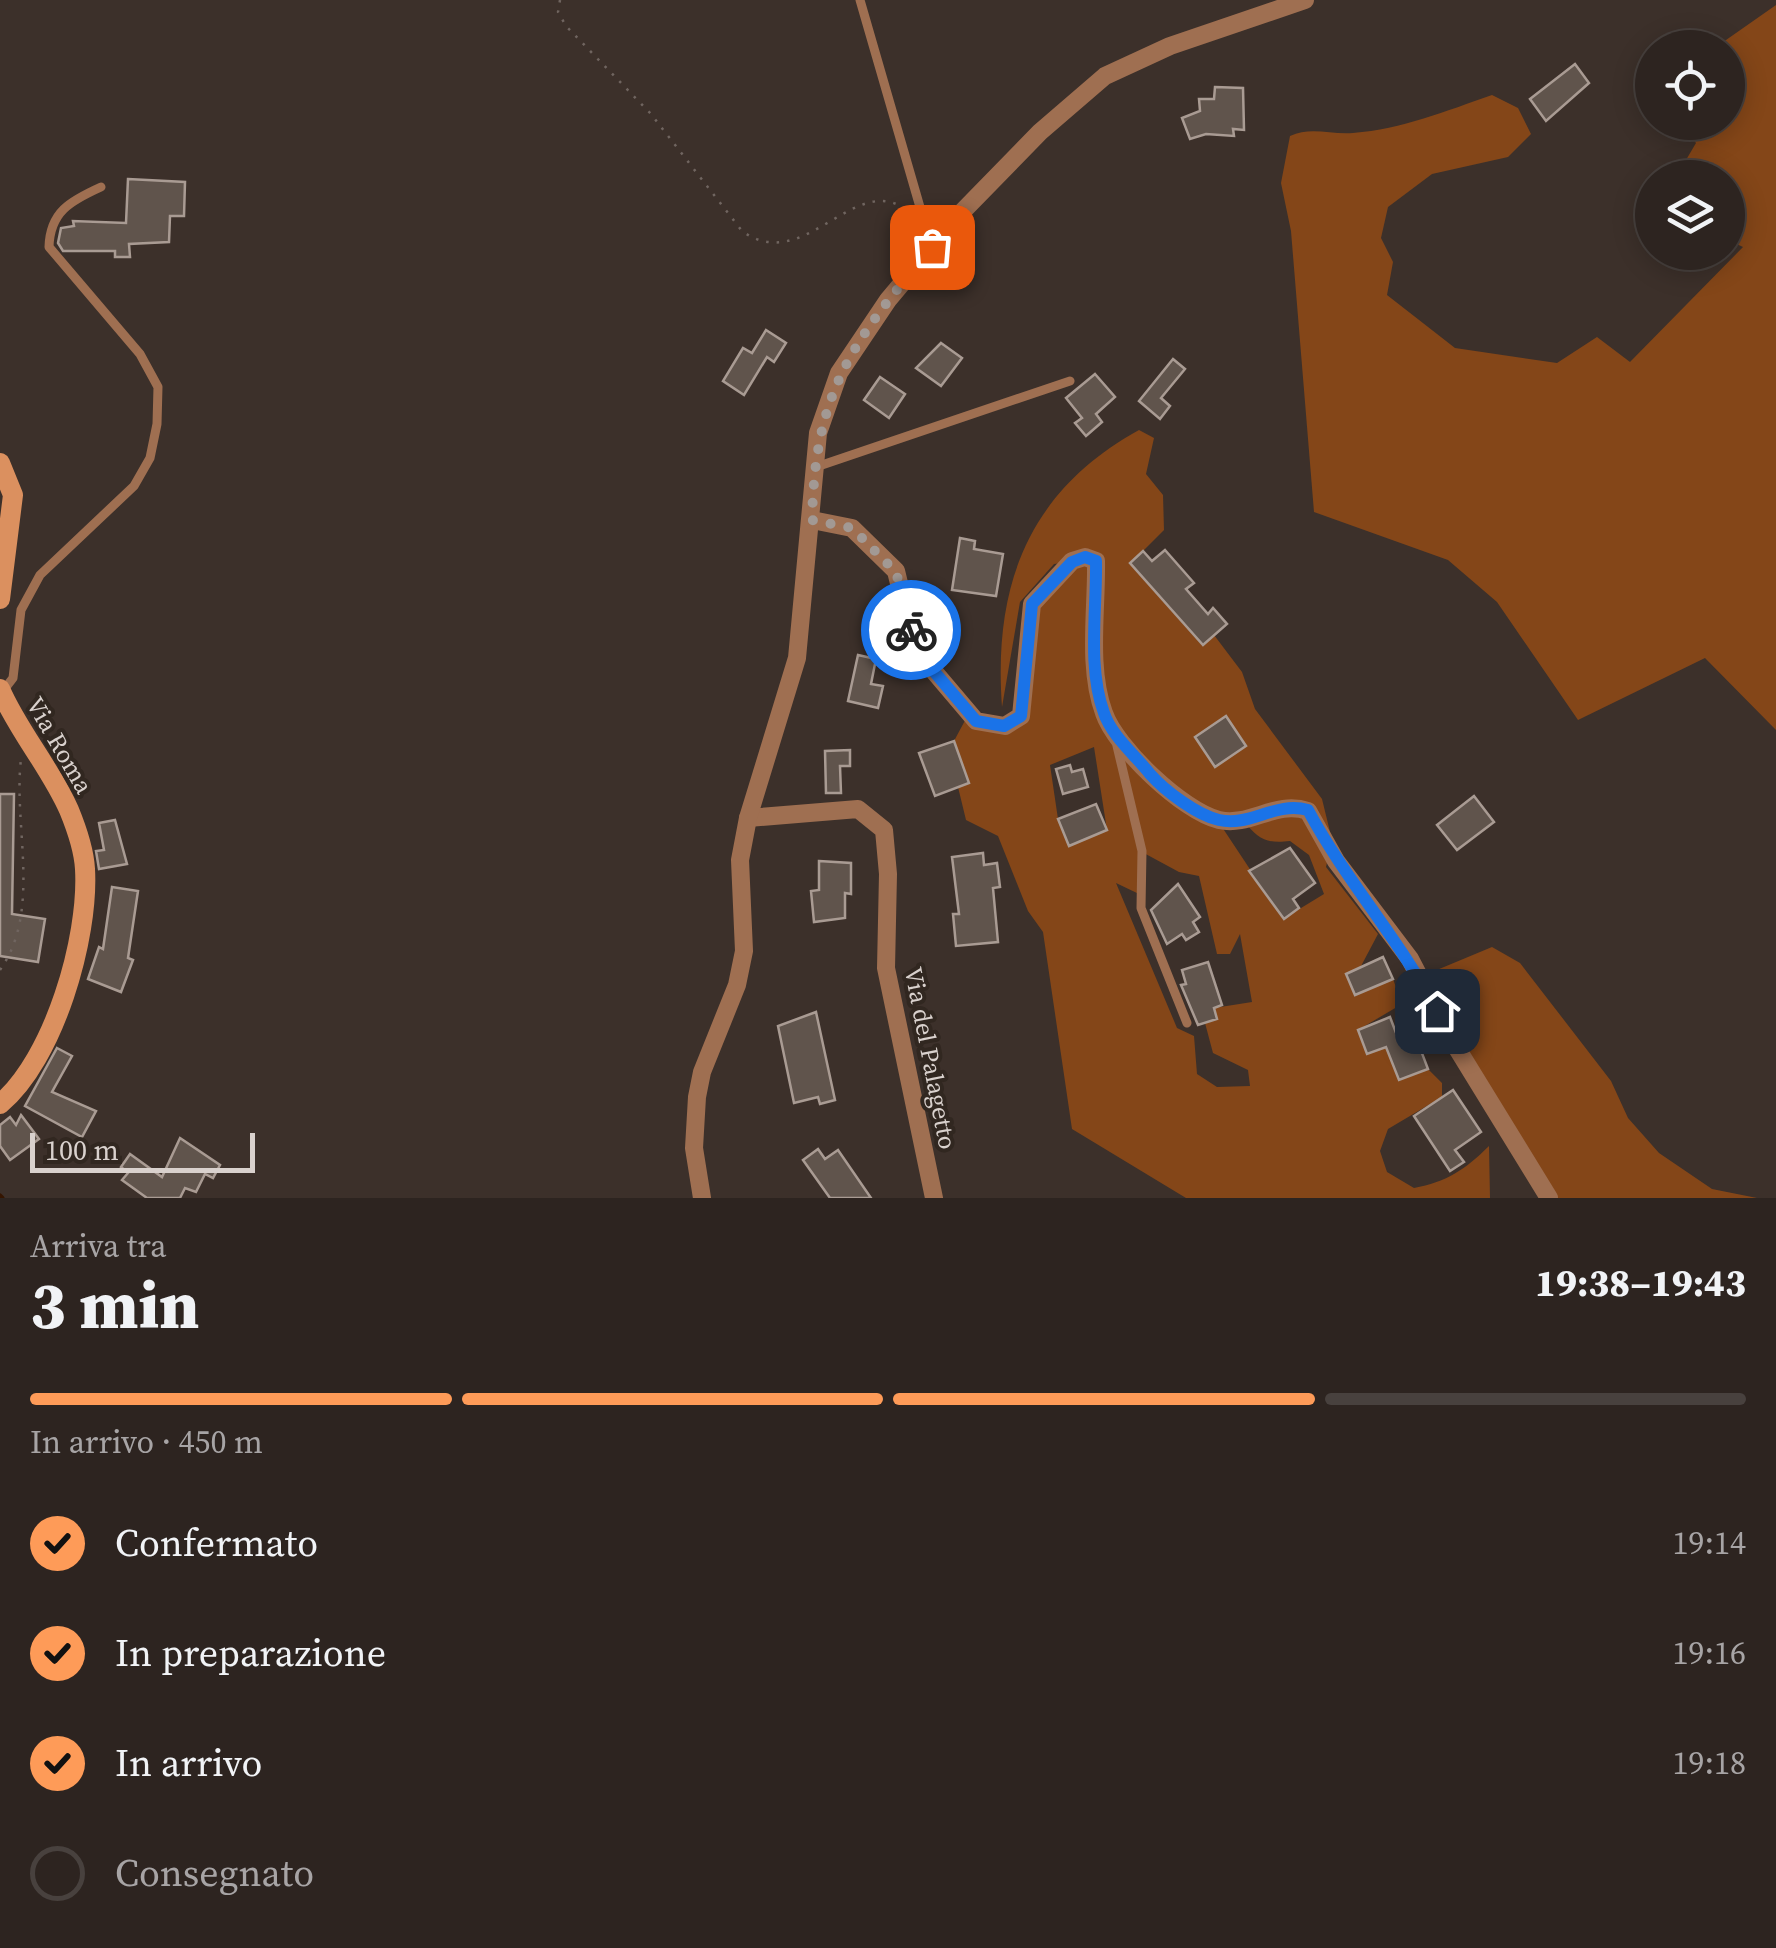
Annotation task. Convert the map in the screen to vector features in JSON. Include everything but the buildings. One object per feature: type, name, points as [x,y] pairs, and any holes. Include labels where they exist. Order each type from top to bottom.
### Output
[{"type":"main road","points":[[0,462],[13,495],[0,599]]},
{"type":"main road","name":"Via Roma","points":[[0,1104],[27,1073],[56,1016],[77,953],[86,893],[85,864],[70,811],[1,691]]},
{"type":"street","points":[[702,1198],[694,1148],[697,1098],[702,1072],[738,985],[744,952],[738,893],[748,818],[797,658],[818,433],[839,373],[888,300],[997,174],[1105,76],[1170,46],[1305,0]]},
{"type":"street","points":[[812,520],[852,528],[896,572],[915,649],[976,721],[1004,726],[1021,716],[1032,604],[1072,562],[1085,557],[1096,561],[1095,655],[1104,715],[1162,787],[1217,820],[1244,821],[1292,806],[1308,810],[1336,861],[1410,959],[1455,1045],[1549,1198]]},
{"type":"street","name":"Via del Palagetto","points":[[748,818],[858,809],[884,830],[888,874],[886,968],[934,1198]]},
{"type":"lane","points":[[860,0],[932,247]]},
{"type":"lane","points":[[1,691],[13,678],[21,610],[40,575],[134,486],[150,458],[157,424],[158,387],[140,354],[49,248],[50,224],[62,208],[101,187]]},
{"type":"lane","points":[[814,468],[1070,381]]},
{"type":"lane","points":[[1114,728],[1142,851],[1142,908],[1187,1023]]},
{"type":"path","points":[[560,0],[558,12],[566,26],[650,114],[742,231],[756,241],[775,245],[790,242],[872,200],[894,202],[909,212],[920,207]]},
{"type":"path","points":[[0,970],[17,938],[20,918],[17,804],[25,733]]},
{"type":"shaded area","points":[[1776,5],[1776,730],[1705,658],[1578,720],[1497,602],[1448,560],[1314,512],[1291,231],[1281,183],[1290,136],[1389,128],[1492,95],[1518,108],[1531,134],[1508,157],[1432,174],[1388,207],[1381,238],[1393,262],[1387,295],[1455,348],[1557,363],[1597,337],[1630,362],[1720,270],[1745,270],[1745,160],[1686,160],[1696,143],[1694,140],[1745,140],[1745,30],[1740,30]]},
{"type":"shaded area","points":[[1139,430],[1154,438],[1146,474],[1163,495],[1164,530],[1130,564],[1202,645],[1214,635],[1242,672],[1255,709],[1322,799],[1332,840],[1326,867],[1378,934],[1360,968],[1346,974],[1356,995],[1393,979],[1402,1004],[1358,1030],[1367,1054],[1386,1047],[1399,1080],[1428,1069],[1442,1083],[1442,1097],[1388,1129],[1380,1151],[1387,1172],[1414,1188],[1454,1174],[1489,1146],[1490,1198],[1186,1198],[1072,1129],[1043,932],[1028,911],[998,836],[966,820],[958,787],[969,783],[954,741],[969,713],[976,721],[1021,716],[1032,604],[1070,562],[1054,564],[1020,602],[1002,707],[1004,620],[1012,581],[1045,512],[1101,454]],"holes":[[[1094,747],[1107,830],[1058,819],[1050,765]],[[1218,821],[1244,821],[1263,839],[1290,841],[1309,855],[1324,894],[1283,919]],[[1142,852],[1179,872],[1199,876],[1217,954],[1230,954],[1240,934],[1252,1002],[1214,1008],[1217,1019],[1205,1023],[1213,1053],[1248,1070],[1250,1086],[1217,1087],[1197,1074],[1194,1036],[1177,1028],[1116,883],[1139,894]]]},
{"type":"shaded area","points":[[1492,947],[1520,963],[1611,1081],[1628,1118],[1659,1153],[1712,1189],[1757,1198],[1549,1198],[1420,977]]},
{"type":"way so far","points":[[911,630],[896,572],[852,528],[812,520],[812,480],[818,433],[839,373],[888,300],[932,247]]},
{"type":"route","points":[[911,630],[915,649],[976,721],[1004,726],[1021,716],[1022,673],[1032,604],[1072,562],[1085,557],[1096,561],[1095,655],[1104,715],[1125,744],[1162,787],[1217,820],[1244,821],[1268,810],[1292,806],[1308,810],[1336,861],[1410,959],[1437,1011]]}]
